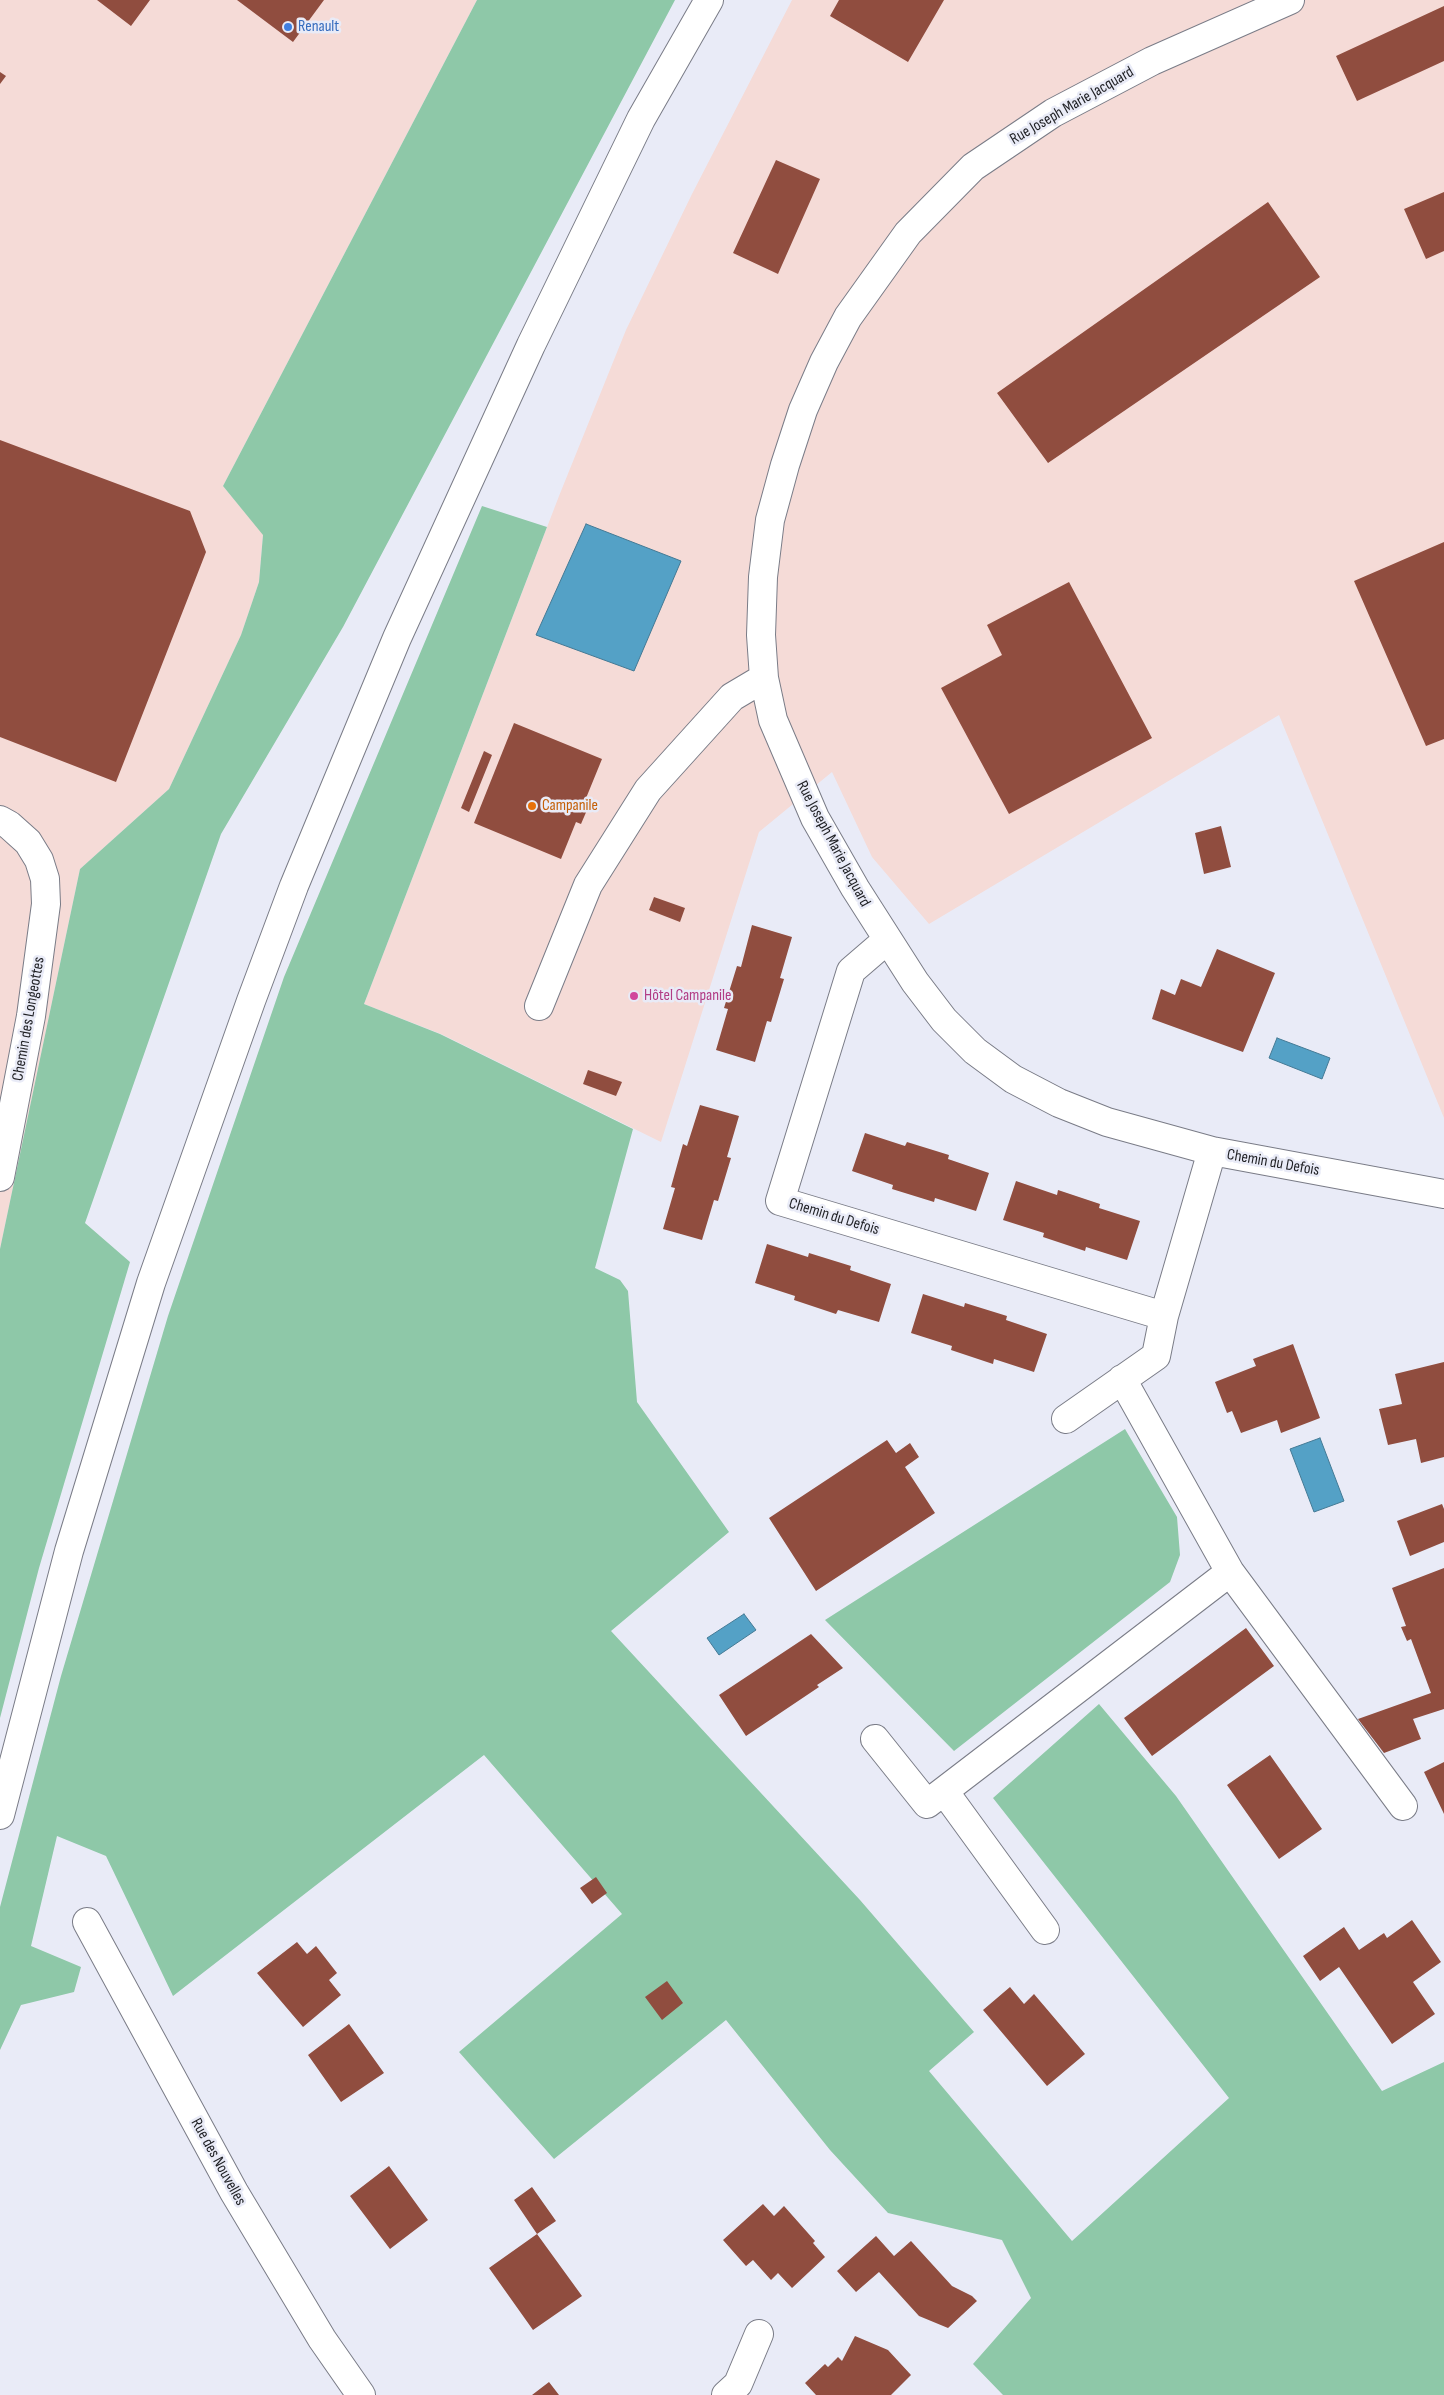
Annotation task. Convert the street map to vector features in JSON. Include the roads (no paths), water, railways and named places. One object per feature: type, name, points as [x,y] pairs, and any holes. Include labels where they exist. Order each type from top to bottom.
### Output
[{"type":"street","points":[[0,1815],[69,1551],[151,1284],[251,1001],[294,886],[397,638],[531,345],[641,119],[709,0]]},
{"type":"street","name":"Rue Joseph Marie Jacquard","points":[[1212,1151],[1107,1122],[1058,1103],[1013,1079],[975,1051],[944,1020],[887,940],[815,818],[774,720],[764,678],[761,635],[763,577],[770,520],[803,410],[824,362],[848,317],[908,232],[973,167],[1053,113],[1152,61],[1290,0]]},
{"type":"street","points":[[539,1006],[588,885],[648,790],[732,697],[764,678]]},
{"type":"street","name":"Chemin des Longeottes","points":[[0,820],[9,825],[28,842],[39,860],[45,879],[46,904],[43,941],[31,1016],[0,1177]]},
{"type":"street","name":"Chemin du Defois","points":[[887,940],[851,971],[780,1201],[1164,1316]]},
{"type":"street","name":"Chemin du Defois","points":[[1066,1419],[1156,1356],[1164,1316],[1212,1151],[1444,1194]]},
{"type":"street","points":[[1122,1380],[1230,1572],[1403,1806]]},
{"type":"street","points":[[875,1738],[928,1804],[1230,1572]]},
{"type":"street","points":[[944,1791],[1045,1930]]},
{"type":"street","name":"Rue des Nouvelles","points":[[88,1922],[243,2209],[322,2339],[361,2395]]},
{"type":"street","points":[[726,2395],[738,2384],[759,2334]]},
{"type":"water","points":[[586,524],[681,561],[634,671],[536,635]]},
{"type":"water","points":[[1277,1038],[1330,1058],[1322,1079],[1269,1058]]},
{"type":"water","points":[[1320,1438],[1344,1501],[1314,1512],[1290,1449]]},
{"type":"water","points":[[744,1614],[756,1630],[719,1655],[707,1638]]},
{"type":"place","name":"Renault","points":[[288,27]]},
{"type":"place","name":"Campanile","points":[[532,806]]},
{"type":"place","name":"Hôtel Campanile","points":[[634,996]]}]
